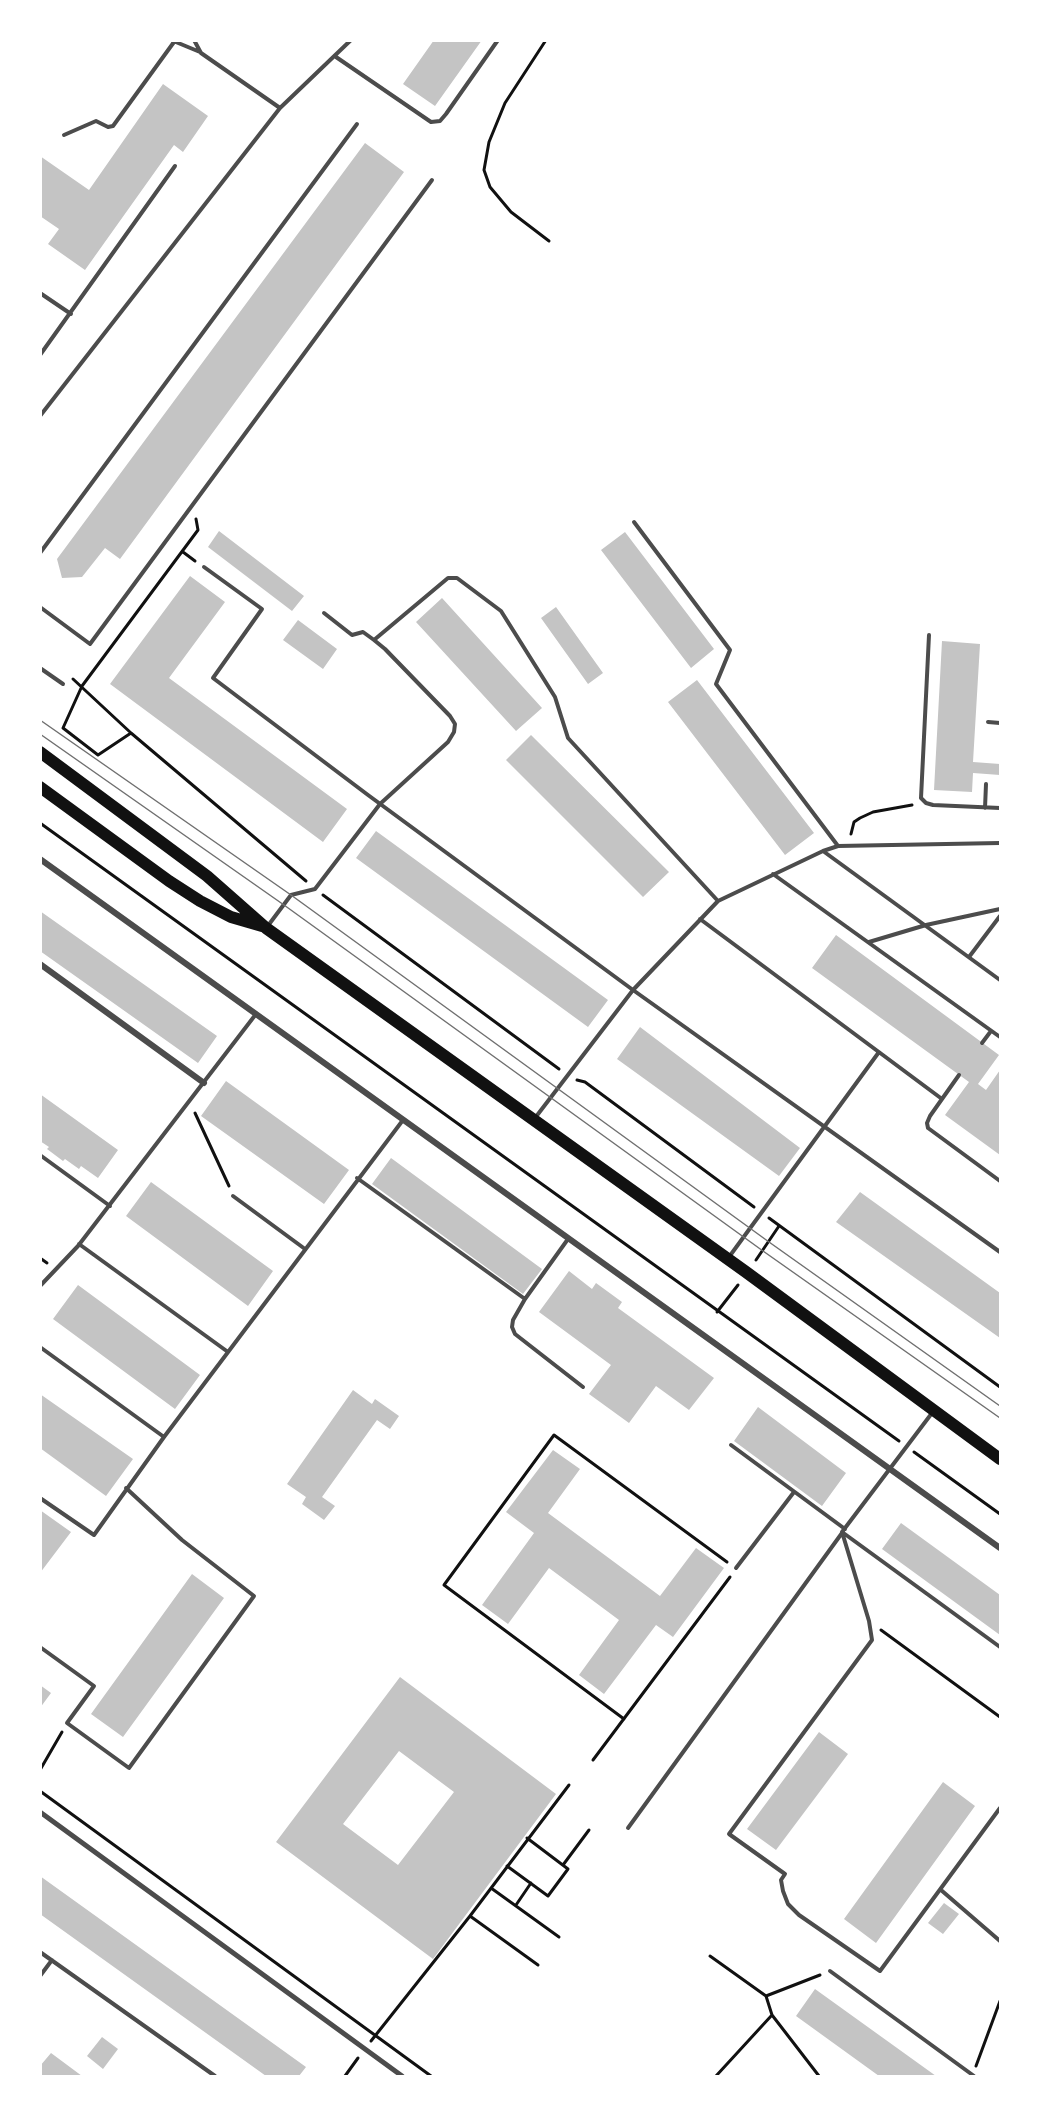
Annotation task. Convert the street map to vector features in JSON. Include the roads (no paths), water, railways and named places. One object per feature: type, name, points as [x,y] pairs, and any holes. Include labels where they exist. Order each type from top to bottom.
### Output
[{"type":"main road","points":[[40,752],[207,876],[266,928],[534,1119],[1000,1460]]},
{"type":"main road","points":[[40,787],[200,901],[231,917],[266,928]]},
{"type":"street","points":[[40,859],[1000,1548]]},
{"type":"street","points":[[40,964],[204,1083]]},
{"type":"street","points":[[40,1812],[402,2076]]},
{"type":"lane","points":[[194,40],[201,53]]},
{"type":"lane","points":[[40,416],[280,108],[336,57],[351,40]]},
{"type":"lane","points":[[336,57],[431,122],[440,121],[446,114],[498,40]]},
{"type":"lane","points":[[64,135],[96,121],[108,127],[113,126],[173,41],[201,53],[280,108]]},
{"type":"lane","points":[[40,553],[357,124]]},
{"type":"lane","points":[[40,355],[175,166]]},
{"type":"lane","points":[[40,607],[90,644],[432,180]]},
{"type":"lane","points":[[40,293],[71,314]]},
{"type":"lane","points":[[634,522],[730,651],[716,684],[838,846]]},
{"type":"lane","points":[[204,567],[262,609],[213,678],[633,990],[1000,1252]]},
{"type":"lane","points":[[374,640],[448,578],[457,578],[466,584],[501,611],[555,697],[568,738],[718,901]]},
{"type":"lane","points":[[266,928],[291,895],[315,889],[380,804],[447,742],[454,732],[455,724],[385,649],[363,632],[352,635],[324,613]]},
{"type":"lane","points":[[929,634],[921,798],[933,805],[1000,808]]},
{"type":"lane","points":[[40,668],[63,684]]},
{"type":"lane","points":[[988,722],[1000,723]]},
{"type":"lane","points":[[985,808],[986,784]]},
{"type":"lane","points":[[534,1119],[633,990],[718,901],[823,850],[838,846],[1000,843]]},
{"type":"lane","points":[[823,850],[1000,980]]},
{"type":"lane","points":[[773,874],[1000,1037]]},
{"type":"lane","points":[[868,942],[1000,909]]},
{"type":"lane","points":[[969,957],[1000,916]]},
{"type":"lane","points":[[700,919],[942,1099]]},
{"type":"lane","points":[[40,1286],[80,1244],[257,1013]]},
{"type":"lane","points":[[982,1043],[991,1031]]},
{"type":"lane","points":[[727,1259],[879,1052]]},
{"type":"lane","points":[[959,1075],[930,1116],[927,1123],[928,1128],[1000,1181]]},
{"type":"lane","points":[[40,1498],[93,1535],[403,1119]]},
{"type":"lane","points":[[40,1155],[110,1206]]},
{"type":"lane","points":[[357,1178],[525,1299]]},
{"type":"lane","points":[[233,1196],[305,1249]]},
{"type":"lane","points":[[569,1238],[525,1299],[513,1320],[512,1327],[519,1340],[583,1387]]},
{"type":"lane","points":[[80,1244],[228,1352]]},
{"type":"lane","points":[[40,1347],[164,1437]]},
{"type":"lane","points":[[628,1828],[934,1410]]},
{"type":"lane","points":[[731,1445],[1000,1647]]},
{"type":"lane","points":[[40,1647],[94,1686],[67,1723],[129,1768],[255,1596],[182,1540],[126,1488]]},
{"type":"lane","points":[[736,1568],[794,1492]]},
{"type":"lane","points":[[844,1531],[872,1640],[729,1834],[785,1874],[782,1880],[783,1891],[788,1904],[799,1915],[880,1971],[1000,1808]]},
{"type":"lane","points":[[941,1890],[1000,1941]]},
{"type":"lane","points":[[40,1952],[215,2076]]},
{"type":"lane","points":[[40,1976],[52,1960]]},
{"type":"lane","points":[[831,1971],[973,2076]]},
{"type":"lane","points":[[204,2076],[208,2071]]},
{"type":"tram line","points":[[40,720],[291,895],[769,1242],[1000,1406]]},
{"type":"tram line","points":[[40,734],[284,905],[763,1251],[1000,1418]]}]
